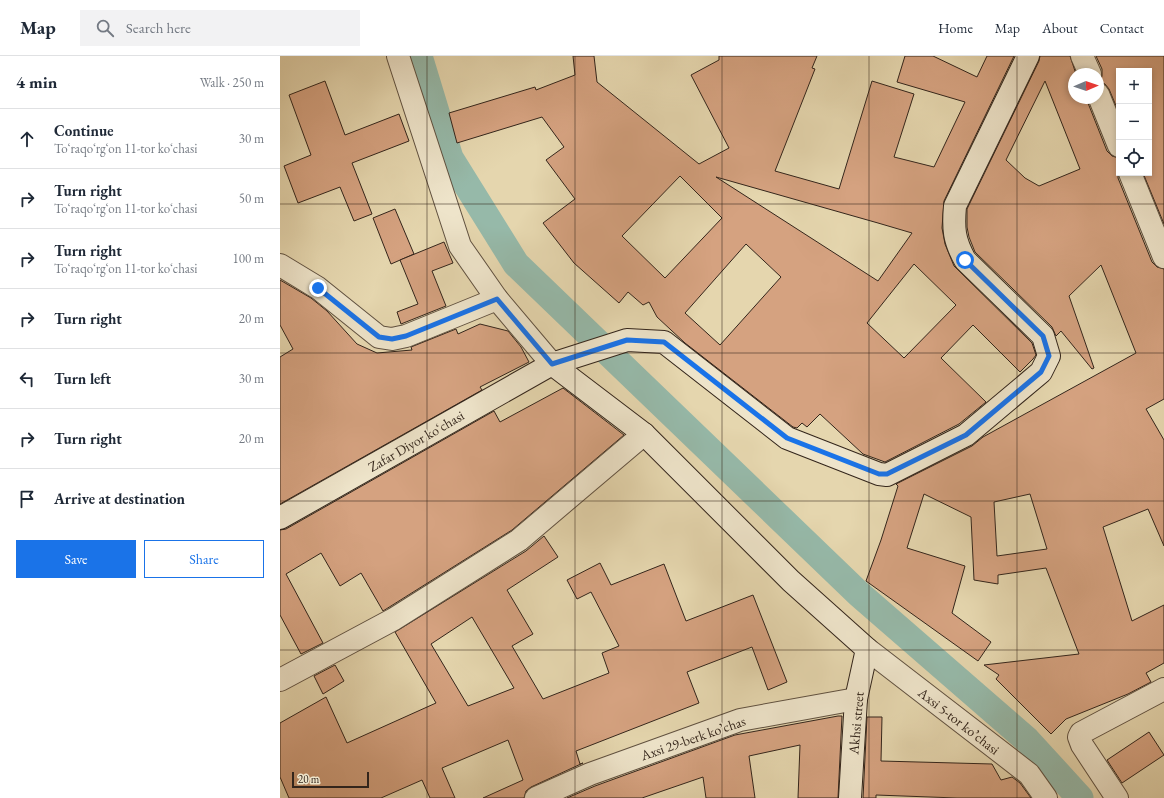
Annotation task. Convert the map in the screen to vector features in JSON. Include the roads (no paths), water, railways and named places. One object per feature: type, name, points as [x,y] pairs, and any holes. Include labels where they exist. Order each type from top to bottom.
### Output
[{"type":"street","name":"Аxsi 5-tor koʼchasi","points":[[398,56],[460,246],[497,299],[644,434],[791,581],[867,649],[1029,774],[1046,798]]},
{"type":"street","name":"Zafar Diyor koʻchasi","points":[[280,518],[562,360],[627,340],[664,342],[787,438],[879,474],[887,474],[966,435],[1041,372],[1049,356],[1043,336],[965,260],[957,245],[954,223],[955,206],[1028,56]]},
{"type":"street","points":[[1082,56],[1087,68]]},
{"type":"street","points":[[1102,104],[1117,140]]},
{"type":"street","points":[[1131,176],[1164,257]]},
{"type":"street","points":[[280,265],[318,288],[379,337],[392,339],[406,336],[497,299]]},
{"type":"street","points":[[280,680],[394,619],[519,540],[644,434]]},
{"type":"street","name":"Akhsi street","points":[[850,798],[856,698],[867,649]]},
{"type":"street","points":[[1117,798],[1082,745],[1079,737],[1081,734],[1164,689]]},
{"type":"street","name":"Аxsi 29-berk koʼchas","points":[[536,798],[590,774],[740,720],[856,698]]},
{"type":"waterway","points":[[419,56],[450,158],[516,264],[859,594],[1027,740],[1080,798]]}]
